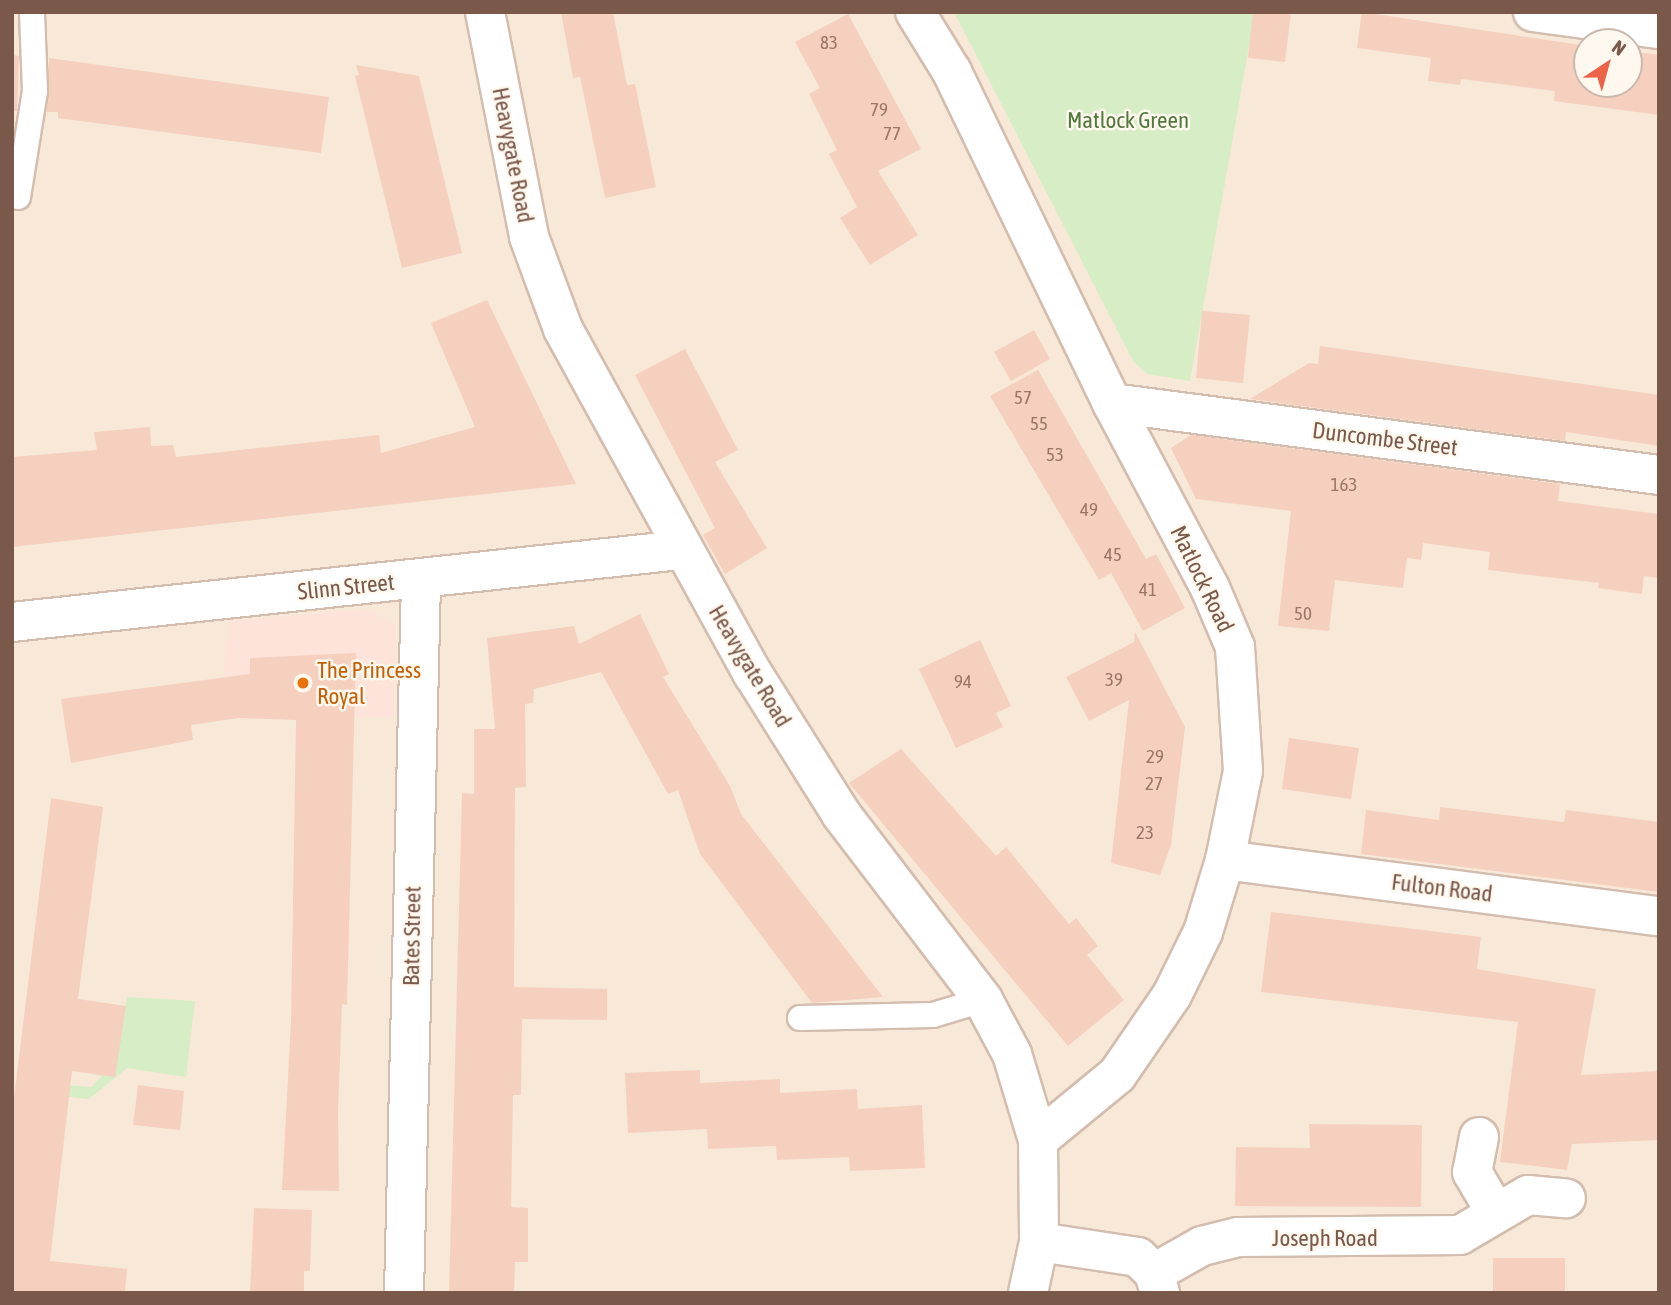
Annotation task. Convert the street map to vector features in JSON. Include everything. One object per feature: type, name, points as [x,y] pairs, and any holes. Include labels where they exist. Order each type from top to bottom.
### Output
[{"type":"street","name":"Matlock Road","points":[[915,12],[952,72],[1112,403],[1210,588],[1235,647],[1243,771],[1225,860],[1203,932],[1172,995],[1117,1075],[1038,1140]]},
{"type":"street","points":[[1533,12],[1659,29]]},
{"type":"street","name":"Heavygate Road","points":[[481,13],[529,237],[563,329],[680,550],[841,814],[983,1000],[1012,1054],[1038,1140],[1040,1242],[1028,1293]]},
{"type":"street","name":"Duncombe Street","points":[[1112,403],[1659,475]]},
{"type":"street","name":"Slinn Street","points":[[12,622],[680,550]]},
{"type":"street","name":"Bates Street","points":[[404,1293],[421,579]]},
{"type":"street","name":"Fulton Road","points":[[1225,860],[1659,916]]},
{"type":"street","points":[[1479,1137],[1472,1172],[1495,1211]]},
{"type":"street","name":"Joseph Road","points":[[1040,1242],[1138,1257],[1157,1283],[1202,1247],[1238,1237],[1460,1235],[1495,1211],[1528,1195],[1566,1198]]},
{"type":"lane","points":[[18,197],[35,91],[32,12]]},
{"type":"lane","points":[[800,1018],[933,1015],[983,1000]]},
{"type":"shaded area","points":[[12,12],[1659,12],[1659,1293],[12,1293]]},
{"type":"shaded area","points":[[368,609],[395,626],[393,717],[220,718],[229,621]]},
{"type":"green space","name":"Matlock Green","points":[[954,12],[1255,12],[1190,381],[1147,374],[1133,361]]},
{"type":"green space","points":[[127,997],[195,1001],[186,1077],[127,1068],[89,1099],[53,1095],[55,1084],[91,1087],[102,1076],[93,1074],[98,1044],[119,1047]]},
{"type":"building","points":[[561,12],[613,12],[627,85],[635,84],[656,187],[605,198],[580,77],[573,78]]},
{"type":"building","points":[[1253,12],[1291,12],[1285,62],[1248,58]]},
{"type":"building","points":[[1362,12],[1573,44],[1573,98],[1643,98],[1643,53],[1659,55],[1659,115],[1554,101],[1555,91],[1461,79],[1460,85],[1428,81],[1431,58],[1357,48]]},
{"type":"building","points":[[848,14],[921,149],[878,171],[918,235],[870,265],[840,218],[857,207],[829,154],[837,150],[809,94],[820,88],[795,42]]},
{"type":"building","points":[[12,55],[19,56],[17,111],[12,111]]},
{"type":"building","points":[[49,58],[329,97],[321,153],[58,118],[58,112],[47,112]]},
{"type":"building","points":[[356,65],[419,76],[462,253],[402,268],[355,76],[359,75]]},
{"type":"building","points":[[487,300],[576,484],[12,547],[12,457],[97,450],[94,432],[150,427],[151,446],[173,445],[176,457],[379,435],[381,453],[475,427],[431,323]]},
{"type":"building","points":[[1202,311],[1250,315],[1243,383],[1196,378]]},
{"type":"building","points":[[1034,330],[1050,359],[1011,381],[994,352]]},
{"type":"building","points":[[1320,346],[1659,395],[1659,446],[1566,432],[1565,441],[1250,399],[1309,363],[1318,364]]},
{"type":"building","points":[[685,349],[738,450],[715,462],[767,548],[725,574],[703,535],[715,528],[635,375]]},
{"type":"building","points":[[1038,370],[1146,559],[1156,554],[1185,608],[1143,631],[1111,573],[1099,580],[990,396]]},
{"type":"building","points":[[1191,435],[1560,484],[1558,501],[1659,514],[1659,578],[1644,576],[1642,594],[1598,588],[1599,583],[1488,570],[1490,552],[1423,543],[1421,560],[1407,558],[1403,588],[1335,580],[1329,631],[1278,626],[1291,511],[1196,499],[1171,448]]},
{"type":"building","points":[[640,614],[669,674],[663,677],[730,786],[741,814],[883,997],[812,1003],[700,854],[678,790],[668,794],[601,672],[534,689],[533,703],[525,704],[526,787],[515,788],[514,987],[607,989],[607,1020],[522,1019],[521,1095],[513,1095],[511,1207],[528,1208],[528,1262],[515,1262],[514,1293],[449,1293],[462,793],[474,794],[474,729],[495,729],[487,638],[574,626],[579,644]]},
{"type":"building","points":[[1135,632],[1185,727],[1171,845],[1160,875],[1111,863],[1129,700],[1089,721],[1066,677],[1134,642]]},
{"type":"building","points":[[980,640],[1011,706],[996,713],[1003,727],[956,748],[919,669]]},
{"type":"building","points":[[356,653],[347,1005],[342,1004],[338,1112],[339,1191],[282,1190],[291,1021],[296,720],[238,718],[191,725],[193,740],[71,763],[61,699],[250,674],[250,658]]},
{"type":"building","points":[[1289,738],[1359,748],[1351,799],[1282,789]]},
{"type":"building","points":[[901,749],[996,856],[1006,847],[1069,924],[1076,918],[1098,946],[1087,955],[1124,1000],[1068,1046],[849,783]]},
{"type":"building","points":[[51,798],[103,807],[78,999],[126,1006],[115,1077],[72,1071],[50,1261],[127,1269],[125,1293],[12,1293],[12,1114]]},
{"type":"building","points":[[1440,807],[1564,822],[1566,810],[1659,822],[1659,892],[1361,854],[1366,810],[1439,820]]},
{"type":"building","points":[[1271,912],[1481,937],[1477,969],[1596,989],[1581,1075],[1659,1071],[1659,1140],[1572,1144],[1567,1170],[1500,1162],[1518,1022],[1261,992]]},
{"type":"building","points":[[700,1070],[700,1083],[780,1079],[780,1093],[857,1089],[858,1109],[922,1105],[925,1168],[850,1171],[849,1157],[777,1160],[776,1146],[708,1149],[707,1129],[628,1133],[625,1073]]},
{"type":"building","points":[[138,1085],[184,1091],[180,1130],[133,1125]]},
{"type":"building","points":[[1309,1124],[1422,1125],[1421,1207],[1235,1206],[1236,1147],[1310,1148]]},
{"type":"building","points":[[254,1208],[312,1210],[310,1271],[304,1271],[304,1293],[250,1293]]},
{"type":"building","points":[[1493,1258],[1565,1258],[1565,1293],[1493,1293]]},
{"type":"place","name":"The Princess Royal","points":[[303,683]]}]
